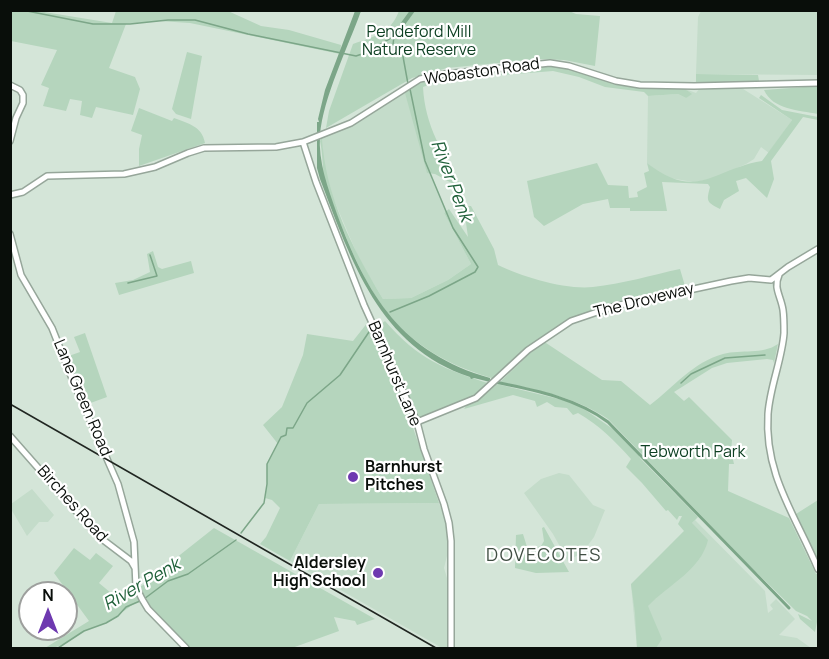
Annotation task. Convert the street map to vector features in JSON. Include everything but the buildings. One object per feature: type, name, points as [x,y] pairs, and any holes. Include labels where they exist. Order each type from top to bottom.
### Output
[{"type":"street","name":"Wobaston Road","points":[[10,195],[23,192],[42,177],[51,175],[124,174],[155,167],[204,148],[276,147],[303,142],[358,119],[414,82],[425,78],[540,63],[559,64],[616,81],[640,85],[819,83]]},
{"type":"street","points":[[10,85],[20,90],[23,98],[10,141]]},
{"type":"street","name":"Barnhurst Lane","points":[[303,142],[316,182],[364,305],[417,422],[444,504],[450,528],[451,648]]},
{"type":"street","name":"Lane Green Road","points":[[10,234],[21,275],[52,328],[75,386],[113,469],[134,542],[136,587],[148,609],[186,648]]},
{"type":"street","points":[[819,249],[780,273],[773,282],[783,310],[784,320],[781,352],[771,387],[767,436],[770,458],[780,491],[819,569]]},
{"type":"street","name":"The Droveway","points":[[417,422],[469,402],[492,385],[528,350],[557,329],[598,310],[749,278],[773,282]]},
{"type":"street","name":"Birches Road","points":[[10,436],[98,536],[131,561],[135,569]]},
{"type":"shaded area","points":[[355,11],[361,11],[331,89],[320,135],[322,165],[337,214],[361,271],[375,295],[392,317],[411,337],[433,353],[459,367],[490,378],[490,382],[471,379],[439,363],[413,345],[391,323],[372,297],[357,269],[320,179],[317,168],[317,122],[319,122],[325,90]]},
{"type":"shaded area","points":[[701,11],[818,11],[818,75],[696,74],[698,17]]},
{"type":"shaded area","points":[[740,87],[792,120],[769,153],[761,147],[754,159],[746,164],[709,180],[693,182],[664,177],[647,163],[648,96],[678,94],[686,98],[688,92],[685,89],[696,93],[700,88]]},
{"type":"shaded area","points":[[409,88],[425,161],[446,211],[444,213],[471,264],[448,280],[411,298],[383,299],[360,261],[328,186],[323,162],[322,137]]},
{"type":"shaded area","points":[[559,473],[569,475],[593,505],[605,510],[594,537],[583,552],[568,561],[553,534],[524,493],[541,479]]},
{"type":"shaded area","points":[[32,489],[54,515],[48,522],[39,522],[27,536],[11,509],[11,504]]},
{"type":"shaded area","name":"Aldersley High School","points":[[439,503],[447,524],[447,556],[444,568],[447,578],[447,648],[442,648],[290,561],[319,504]]},
{"type":"shaded area","points":[[695,520],[765,591],[768,613],[773,609],[770,605],[776,599],[795,619],[779,635],[797,638],[811,648],[637,648],[631,585]]},
{"type":"green space","name":"Pendeford Mill Nature Reserve","points":[[567,10],[576,14],[600,16],[595,66],[564,60],[538,59],[447,68],[412,78],[326,128],[329,111],[353,44],[381,33],[391,25],[399,11]]},
{"type":"green space","points":[[11,11],[38,11],[112,23],[116,11],[228,11],[261,26],[289,30],[341,45],[340,54],[190,23],[159,21],[126,24],[109,68],[135,77],[140,89],[133,115],[96,107],[92,118],[80,115],[82,101],[70,99],[66,111],[43,106],[49,88],[41,85],[57,50],[11,41]]},
{"type":"green space","points":[[187,52],[202,56],[191,119],[176,114],[172,109]]},
{"type":"green space","points":[[541,64],[569,67],[632,86],[685,89],[692,94],[686,98],[678,94],[648,96],[644,92],[605,87],[579,77],[553,71],[453,79],[458,75]]},
{"type":"green space","points":[[696,74],[758,75],[759,81],[696,83]]},
{"type":"green space","points":[[435,79],[435,83],[423,87],[427,115],[436,139],[461,186],[459,187],[435,174],[427,173],[405,93],[409,88]]},
{"type":"green space","points":[[818,86],[818,114],[780,105],[768,97],[764,90]]},
{"type":"green space","points":[[761,95],[782,110],[818,117],[818,120],[803,117],[771,161],[774,179],[767,198],[746,178],[736,181],[739,191],[724,200],[720,209],[709,201],[710,187],[708,184],[662,182],[667,211],[630,211],[630,208],[610,208],[608,199],[583,204],[544,226],[534,217],[527,181],[597,163],[608,185],[628,186],[629,198],[638,197],[637,192],[647,187],[644,173],[649,171],[647,163],[664,174],[692,182],[705,180],[762,161],[792,120],[759,98]]},
{"type":"green space","points":[[139,108],[172,121],[174,118],[194,126],[201,133],[205,143],[139,166],[142,135],[131,131]]},
{"type":"green space","points":[[322,137],[329,180],[342,221],[383,299],[411,298],[448,280],[471,264],[444,213],[449,209],[468,237],[466,223],[459,206],[471,206],[494,249],[498,265],[519,274],[557,285],[593,287],[680,269],[685,286],[617,301],[576,317],[533,344],[495,379],[467,370],[422,345],[403,330],[373,291],[348,242],[327,189],[320,141]]},
{"type":"green space","points":[[153,251],[158,267],[162,269],[191,261],[194,273],[119,295],[115,283],[133,280],[150,272],[147,254]]},
{"type":"green space","points":[[385,321],[409,345],[433,362],[491,384],[475,396],[457,404],[420,418],[415,416],[399,372],[377,327]]},
{"type":"green space","points":[[368,322],[401,393],[439,503],[319,504],[290,561],[260,544],[266,537],[280,508],[272,500],[265,498],[267,464],[278,444],[263,425],[282,407],[303,355],[307,334],[353,341]]},
{"type":"green space","points":[[85,333],[107,397],[85,405],[66,357],[80,352],[74,337]]},
{"type":"green space","name":"Tebworth Park","points":[[543,341],[602,380],[621,381],[650,405],[693,369],[712,358],[723,354],[765,350],[778,344],[774,363],[773,360],[767,359],[727,363],[712,368],[674,392],[684,401],[689,397],[732,440],[731,451],[734,464],[729,464],[728,491],[789,518],[816,574],[818,573],[818,617],[815,632],[800,619],[798,614],[812,621],[796,611],[747,563],[608,419],[569,400],[542,391],[500,382]]},
{"type":"green space","points":[[497,384],[567,401],[581,407],[613,429],[638,452],[640,458],[698,517],[692,523],[708,540],[704,551],[691,569],[648,606],[662,639],[656,648],[637,648],[631,584],[684,531],[678,524],[682,516],[679,516],[677,520],[668,510],[666,511],[626,467],[631,459],[606,434],[578,413],[573,415],[567,408],[555,407],[547,402],[537,407],[535,401],[513,395],[464,409]]},
{"type":"green space","points":[[818,500],[818,561],[796,514]]},
{"type":"green space","points":[[544,527],[569,572],[536,573],[515,568],[516,535],[523,534],[527,547],[535,548],[541,546],[544,541],[542,528]]},
{"type":"green space","points":[[214,528],[375,619],[357,625],[355,621],[334,617],[339,631],[292,648],[189,648],[151,607],[139,587],[152,581],[152,577]]},
{"type":"green space","points":[[74,548],[90,560],[96,553],[113,566],[99,583],[117,598],[123,591],[134,586],[141,600],[106,623],[78,635],[78,628],[89,621],[78,606],[78,581],[60,581],[54,573]]},
{"type":"green space","points":[[56,641],[68,641],[61,645],[45,648]]},
{"type":"waterway","points":[[22,10],[93,24],[195,20],[248,34],[356,56],[368,52],[394,36]]},
{"type":"waterway","name":"River Penk","points":[[394,36],[413,10]]},
{"type":"waterway","name":"River Penk","points":[[394,36],[393,45],[402,51],[408,84]]},
{"type":"waterway","name":"River Penk","points":[[390,312],[429,296],[475,272],[478,267],[453,228],[425,161],[410,89]]},
{"type":"waterway","points":[[128,283],[157,276],[150,255]]},
{"type":"waterway","name":"River Penk","points":[[241,533],[264,503],[267,464],[281,437],[286,435],[287,428],[293,428],[307,403],[340,375],[371,329]]},
{"type":"waterway","points":[[681,383],[691,374],[725,358],[765,355]]},
{"type":"waterway","points":[[495,382],[568,401],[608,422],[789,608]]},
{"type":"waterway","name":"River Penk","points":[[144,599],[168,581],[188,574],[236,540]]},
{"type":"waterway","name":"River Penk","points":[[58,648],[84,631],[106,623],[118,616],[126,607],[140,601]]},
{"type":"railway","points":[[10,404],[436,648]]},
{"type":"place","name":"Barnhurst Pitches","points":[[353,477]]},
{"type":"place","name":"Aldersley High School","points":[[378,573]]},
{"type":"district","name":"DOVECOTES","points":[[544,556]]}]
